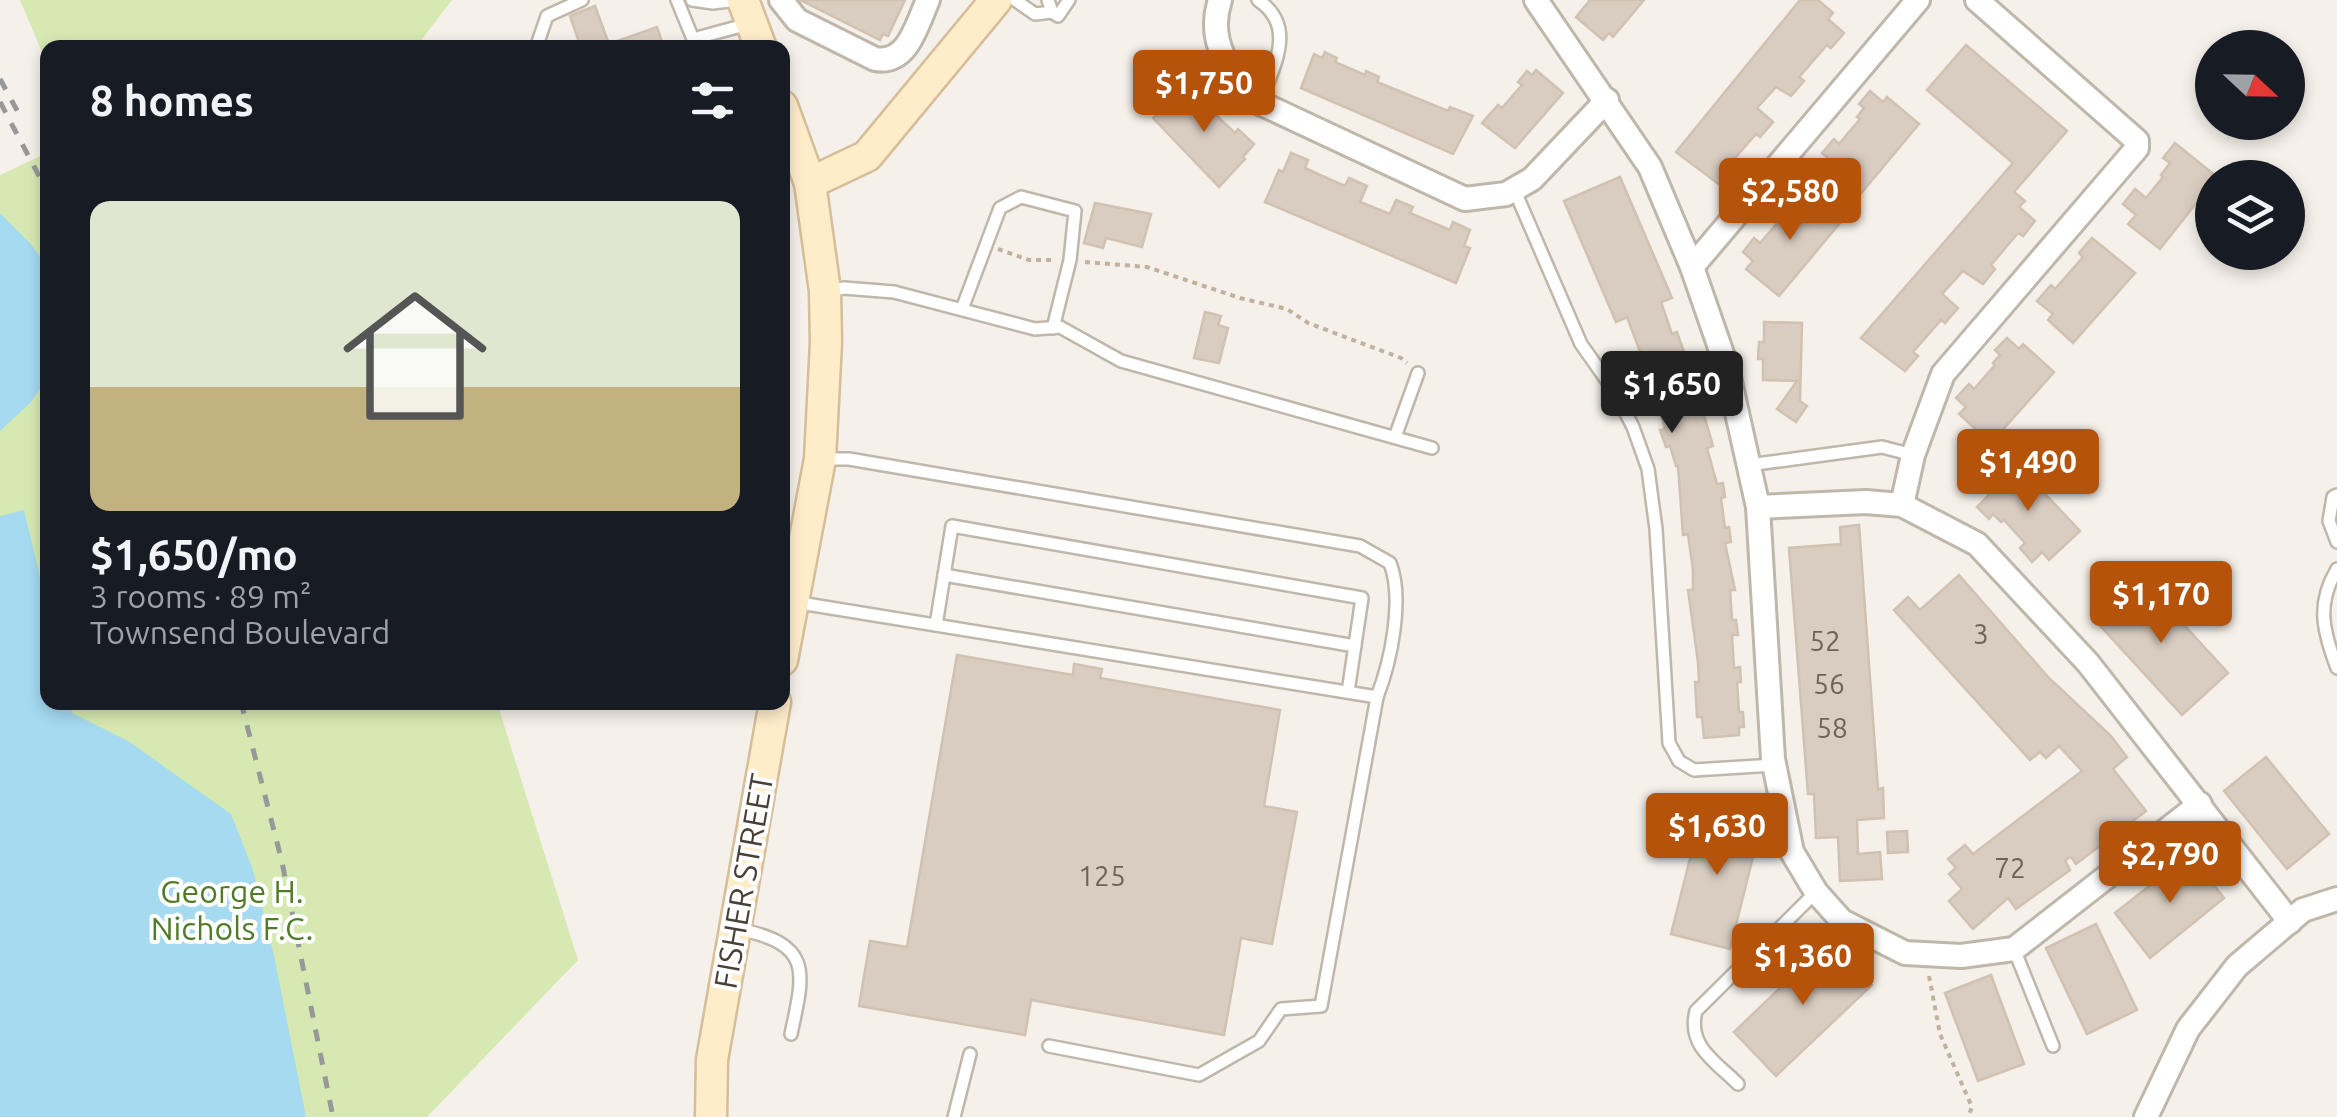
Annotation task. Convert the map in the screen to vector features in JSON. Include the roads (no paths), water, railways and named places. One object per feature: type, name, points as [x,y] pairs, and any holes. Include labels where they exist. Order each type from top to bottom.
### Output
[{"type":"street","points":[[781,0],[797,20],[876,59],[888,61],[908,44],[928,0]]},
{"type":"street","points":[[810,182],[868,156],[996,0]]},
{"type":"street","points":[[1220,0],[1215,15],[1216,44],[1237,81],[1260,103],[1465,199],[1506,194],[1532,179],[1607,100]]},
{"type":"street","points":[[1692,268],[1918,0]]},
{"type":"street","points":[[1902,505],[1913,455],[1943,374],[2137,148],[2136,141],[1977,0]]},
{"type":"street","points":[[1543,3],[1650,167],[1692,268],[1727,368],[1758,507],[1774,765],[1792,852],[1816,892],[1842,921],[1906,953],[1933,956],[2014,949],[2200,804]]},
{"type":"street","points":[[790,128],[810,182],[824,291],[826,342],[820,459],[790,618]]},
{"type":"street","points":[[1758,507],[1866,502],[1902,505],[1976,544],[2088,663],[2290,922]]},
{"type":"street","name":"FISHER STREET","points":[[710,1117],[712,1060],[774,710]]},
{"type":"street","points":[[2146,1117],[2188,1030],[2236,966],[2303,910],[2337,899]]},
{"type":"lane","points":[[539,40],[547,16],[582,0]]},
{"type":"lane","points":[[677,0],[693,39],[748,18]]},
{"type":"lane","points":[[692,0],[748,18]]},
{"type":"lane","points":[[1015,0],[1035,14],[1050,6],[1058,16],[1069,0]]},
{"type":"lane","points":[[1258,0],[1272,10],[1281,30],[1279,53],[1260,103]]},
{"type":"lane","points":[[1514,189],[1581,344],[1615,392],[1633,426],[1648,469],[1656,529],[1669,743],[1678,761],[1694,770],[1774,765]]},
{"type":"lane","points":[[962,310],[1000,208],[1021,197],[1075,210],[1070,260],[1054,328]]},
{"type":"lane","points":[[824,291],[880,290],[1035,328],[1060,328],[1121,361],[1432,448]]},
{"type":"lane","points":[[1395,437],[1418,373]]},
{"type":"lane","points":[[1748,465],[1882,447],[1913,455]]},
{"type":"lane","points":[[820,459],[849,459],[1360,546],[1390,563],[1398,582],[1388,669],[1378,697],[1321,1006],[1282,1009],[1258,1042],[1199,1075],[1049,1046]]},
{"type":"lane","points":[[2337,495],[2333,497],[2329,521],[2337,542]]},
{"type":"lane","points":[[936,625],[952,526],[1362,598],[1348,692]]},
{"type":"lane","points":[[2337,568],[2324,590],[2324,630],[2337,668]]},
{"type":"lane","points":[[944,574],[1355,646]]},
{"type":"lane","points":[[793,602],[1378,697]]},
{"type":"lane","points":[[1738,1084],[1698,1043],[1692,1027],[1696,1011],[1816,892]]},
{"type":"lane","points":[[734,928],[770,936],[794,958],[802,975],[792,1034]]},
{"type":"lane","points":[[2014,949],[2053,1046]]},
{"type":"lane","points":[[954,1117],[970,1054]]},
{"type":"water","points":[[0,213],[40,256],[40,389],[0,431]]},
{"type":"water","points":[[24,510],[40,577],[40,710],[71,710],[128,741],[231,814],[253,870],[306,1117],[0,1117],[0,516]]},
{"type":"railway","points":[[0,79],[19,114]]},
{"type":"railway","points":[[0,102],[40,178]]},
{"type":"railway","points":[[243,710],[282,862],[333,1117]]},
{"type":"park label","name":"George H. Nichols F.C.","points":[[232,910]]}]
